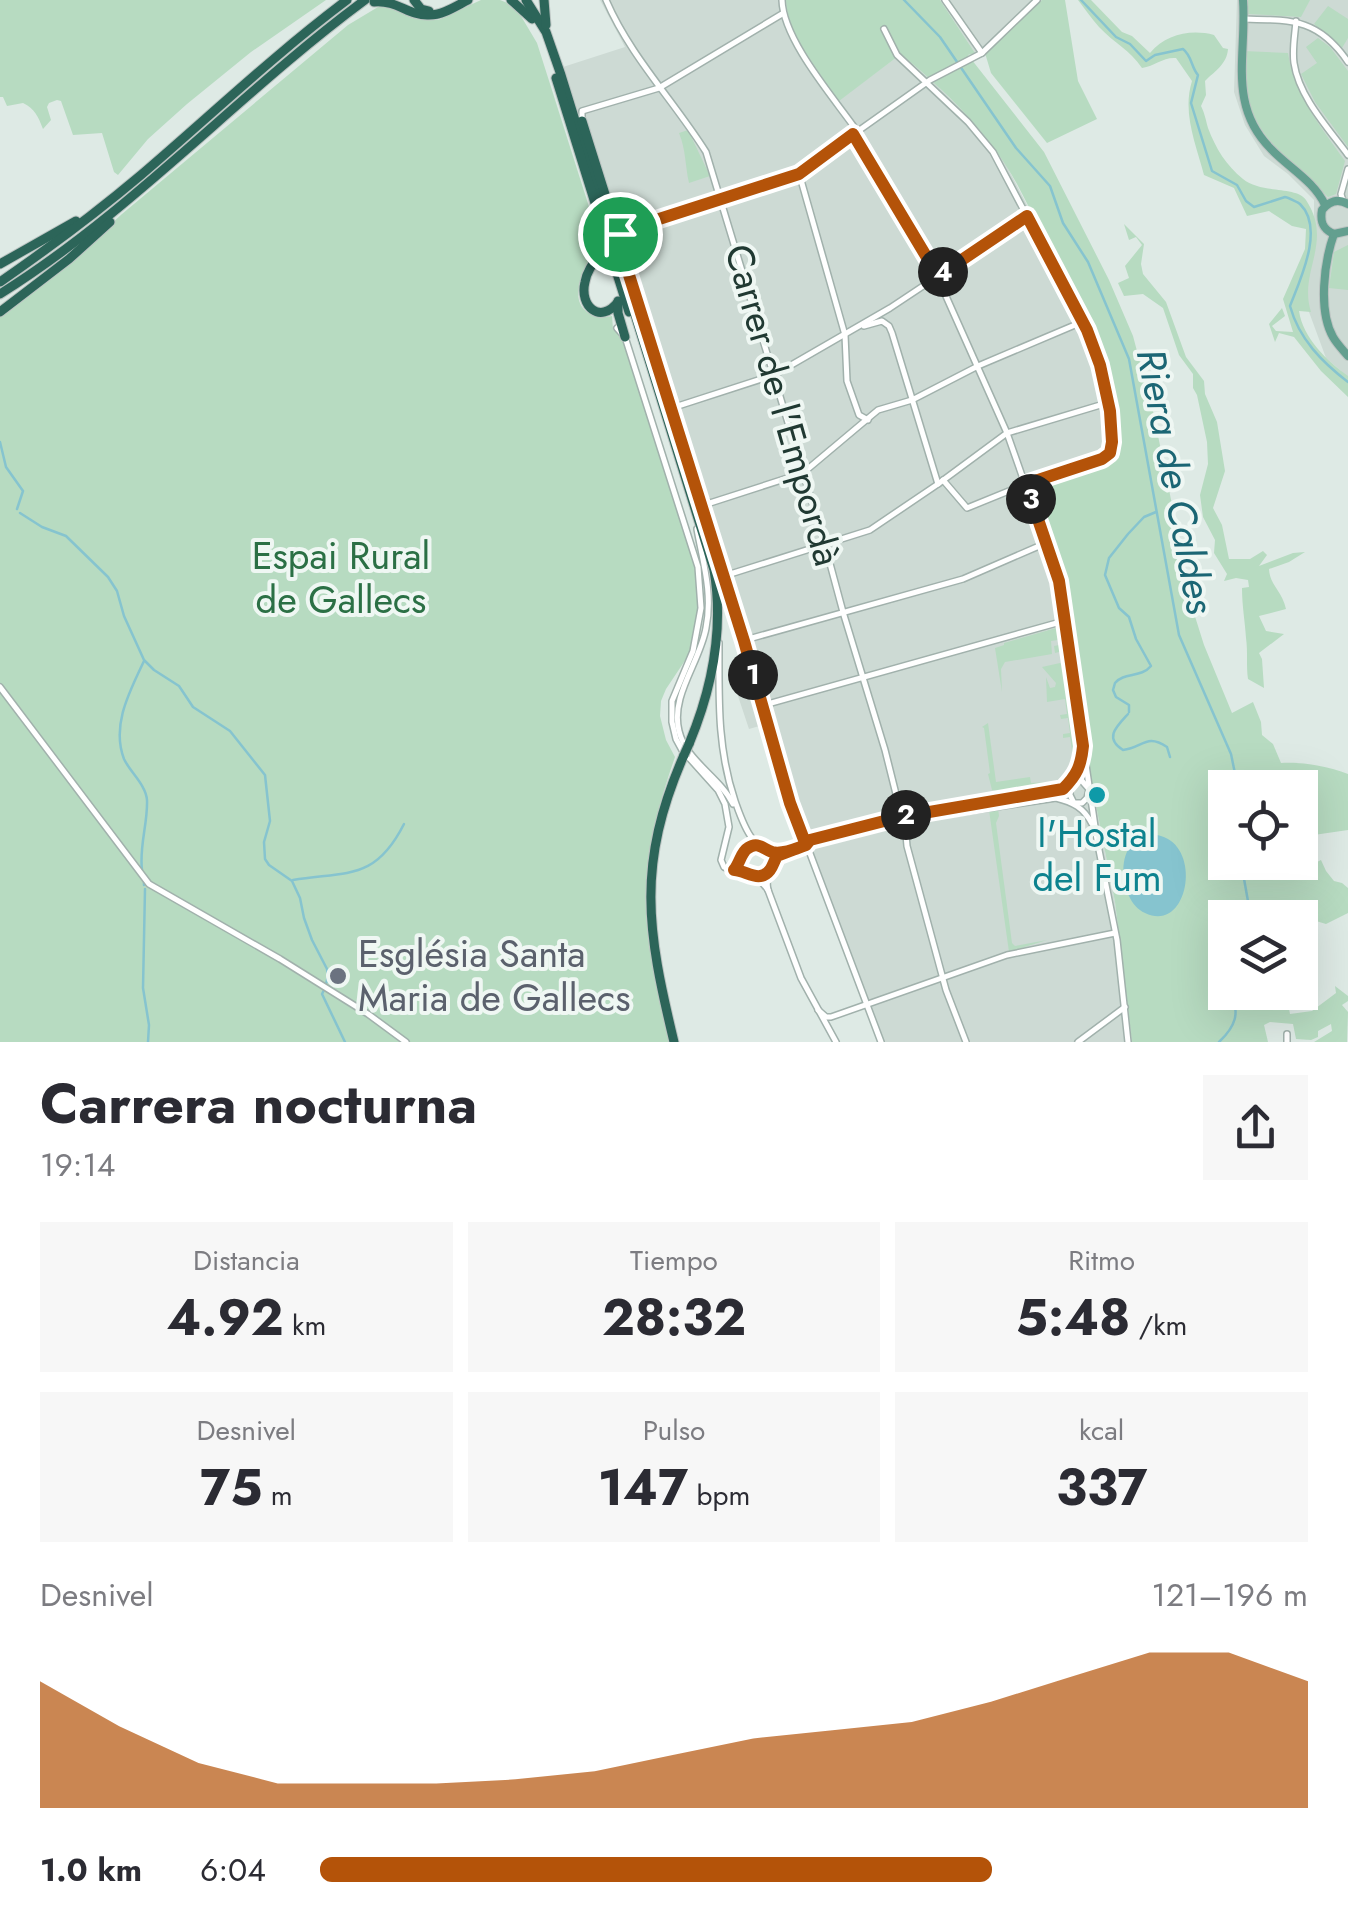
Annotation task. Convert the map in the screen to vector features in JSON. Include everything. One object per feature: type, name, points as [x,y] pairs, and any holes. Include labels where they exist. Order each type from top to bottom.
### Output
[{"type":"highway","points":[[0,282],[120,192],[345,0]]},
{"type":"highway","points":[[0,294],[138,192],[316,37],[372,1],[389,0],[429,15],[468,0]]},
{"type":"highway","points":[[414,0],[421,9],[433,11],[460,0]]},
{"type":"highway","points":[[518,0],[532,19],[552,64],[711,574],[718,608]]},
{"type":"highway","points":[[518,0],[546,32],[561,75],[714,570],[718,608],[709,686],[658,826],[652,865],[654,954],[674,1042]]},
{"type":"highway","points":[[544,0],[546,24],[561,75]]},
{"type":"highway","points":[[582,121],[610,210]]},
{"type":"highway","points":[[0,264],[120,192]]},
{"type":"highway","points":[[0,312],[82,248],[138,192]]},
{"type":"highway","points":[[608,226],[632,287]]},
{"type":"highway","points":[[602,252],[587,273],[585,300],[590,308],[600,312],[612,309],[618,302]]},
{"type":"highway","points":[[616,274],[618,313],[625,337]]},
{"type":"main road","points":[[1242,0],[1240,76],[1248,113],[1268,146],[1313,187],[1325,206]]},
{"type":"main road","points":[[1334,234],[1320,218],[1325,206],[1337,200],[1346,202]]},
{"type":"main road","points":[[1334,234],[1348,231]]},
{"type":"main road","points":[[1334,234],[1324,299],[1326,319],[1333,337],[1348,356]]},
{"type":"street","name":"Carrer de l'Empordà","points":[[606,0],[659,88],[682,114],[706,152],[864,677],[946,990],[966,1042]]},
{"type":"street","points":[[782,0],[782,14],[792,35],[855,133],[938,276],[1008,433],[1059,581],[1096,840],[1115,933],[1128,1042]]},
{"type":"street","points":[[945,0],[978,55]]},
{"type":"street","points":[[881,1042],[790,803],[744,641],[618,240],[628,229],[799,174],[928,82],[978,55],[1038,0]]},
{"type":"street","points":[[582,121],[582,111],[659,88],[782,14]]},
{"type":"street","points":[[1242,20],[1303,22],[1332,42],[1348,62]]},
{"type":"street","points":[[1296,21],[1297,76],[1311,104],[1348,155]]},
{"type":"street","points":[[856,328],[882,321],[888,326],[941,482],[967,508],[1108,456],[1112,442],[1110,411],[1100,365],[1082,322],[994,152],[897,55],[884,28]]},
{"type":"street","points":[[1346,202],[1341,194],[1348,169]]},
{"type":"street","points":[[799,174],[844,335],[847,380],[859,415],[868,420]]},
{"type":"street","points":[[668,402],[678,406],[774,375],[856,328],[1027,216]]},
{"type":"street","points":[[704,514],[710,503],[804,473],[878,410],[912,400],[978,366],[1082,322]]},
{"type":"street","points":[[617,328],[625,337],[698,567],[700,608],[693,651],[672,701],[676,739],[726,804],[728,836],[720,860],[726,870],[744,870],[762,881],[768,890]]},
{"type":"street","points":[[724,576],[870,530],[1008,433],[1106,403]]},
{"type":"street","points":[[698,497],[710,503]]},
{"type":"street","points":[[697,530],[708,582],[708,621],[679,702],[677,722],[684,746],[721,784],[738,810]]},
{"type":"street","points":[[744,641],[963,579],[1046,543]]},
{"type":"street","points":[[718,608],[719,732],[728,781],[747,834],[757,845],[784,852]]},
{"type":"street","points":[[762,706],[1064,621]]},
{"type":"street","points":[[0,687],[150,884],[280,959],[406,1042]]},
{"type":"street","points":[[835,1040],[801,978],[768,890],[766,878],[777,856],[902,819],[1056,792],[1080,768],[1083,746]]},
{"type":"street","points":[[1070,782],[1082,780],[1089,789]]},
{"type":"street","points":[[1070,782],[1074,803],[1088,816],[1096,840]]},
{"type":"street","points":[[902,819],[1048,798],[1085,802],[1089,789]]},
{"type":"street","points":[[734,870],[746,850],[747,834]]},
{"type":"street","points":[[746,850],[757,845]]},
{"type":"street","points":[[767,849],[772,864]]},
{"type":"street","points":[[741,860],[744,870]]},
{"type":"street","points":[[754,876],[768,872]]},
{"type":"street","points":[[835,1040],[833,1020],[867,1005],[1007,955],[1115,933]]},
{"type":"street","points":[[1078,1042],[1124,1007]]},
{"type":"street","points":[[818,1010],[826,1016],[841,1015]]},
{"type":"shaded area","points":[[600,0],[786,0],[797,36],[839,100],[901,54],[980,128],[1004,161],[1092,329],[1116,414],[1113,462],[1032,489],[1062,579],[1093,790],[1115,902],[1132,1042],[878,1042],[805,850],[763,725],[749,729],[732,678],[749,672],[563,67],[625,47]]},
{"type":"shaded area","points":[[940,0],[1042,0],[984,53],[975,53]]},
{"type":"shaded area","points":[[1237,0],[1348,0],[1348,377],[1326,358],[1309,312],[1306,290],[1314,200],[1264,156],[1245,125],[1234,92]]},
{"type":"green space","points":[[0,0],[326,0],[251,52],[187,104],[148,139],[118,175],[102,133],[73,135],[61,101],[49,103],[51,120],[43,129],[30,108],[23,103],[7,106],[0,97]]},
{"type":"green space","name":"Espai Rural de Gallecs","points":[[481,0],[500,0],[515,6],[537,43],[597,232],[578,292],[581,306],[599,317],[612,316],[613,329],[623,337],[696,569],[698,610],[690,653],[661,701],[666,740],[675,757],[653,832],[647,871],[649,944],[670,1042],[0,1042],[0,317],[50,280],[122,214],[348,25],[378,7],[391,7],[416,19],[438,20]]},
{"type":"green space","points":[[786,0],[940,0],[975,53],[968,55],[1044,152],[1133,336],[1153,411],[1187,591],[1232,713],[1253,702],[1262,735],[1273,744],[1281,763],[1315,765],[1348,774],[1348,830],[1318,834],[1318,770],[1208,770],[1208,880],[1318,880],[1321,860],[1334,881],[1348,888],[1348,913],[1326,924],[1318,922],[1318,900],[1208,900],[1208,1010],[1289,1010],[1290,1014],[1318,1010],[1336,993],[1335,986],[1348,996],[1342,1005],[1348,1012],[1347,1042],[1314,1042],[1332,1031],[1331,1024],[1311,1040],[1296,1039],[1293,1024],[1270,1022],[1264,1025],[1268,1042],[1132,1042],[1115,902],[1093,790],[1062,579],[1032,488],[1113,462],[1116,414],[1107,372],[1092,329],[1017,184],[979,130],[901,54],[839,101],[798,39]]},
{"type":"green space","points":[[1042,0],[1065,0],[1078,81],[1097,119],[1047,143],[991,73],[985,53]]},
{"type":"green space","points":[[1078,0],[1091,0],[1122,32],[1150,53],[1171,37],[1188,33],[1214,35],[1228,49],[1223,63],[1205,81],[1206,95],[1201,106],[1208,128],[1222,156],[1243,179],[1259,187],[1301,196],[1314,215],[1316,244],[1308,297],[1311,312],[1299,311],[1317,348],[1348,376],[1348,397],[1294,337],[1279,333],[1275,342],[1269,324],[1282,308],[1285,316],[1272,326],[1276,331],[1293,332],[1283,299],[1305,249],[1306,229],[1292,226],[1269,211],[1247,216],[1234,188],[1204,175],[1189,117],[1192,81],[1176,58],[1142,68],[1099,27]]},
{"type":"green space","points":[[1246,0],[1310,0],[1301,17],[1248,14]]},
{"type":"green space","points":[[1328,6],[1348,19],[1348,38],[1342,48],[1314,24]]},
{"type":"green space","points":[[1318,38],[1348,71],[1348,147],[1315,102],[1301,74],[1317,63],[1306,47]]},
{"type":"green space","points":[[1243,51],[1288,53],[1302,96],[1345,161],[1336,194],[1328,197],[1278,150],[1257,123],[1246,91]]},
{"type":"green space","points":[[688,130],[710,176],[689,183],[679,133]]},
{"type":"green space","points":[[1124,224],[1144,244],[1143,274],[1166,302],[1186,357],[1204,381],[1217,422],[1225,471],[1213,508],[1222,525],[1229,559],[1250,559],[1263,551],[1267,555],[1259,566],[1305,552],[1269,569],[1286,609],[1259,616],[1266,631],[1284,634],[1259,653],[1264,688],[1248,679],[1242,588],[1249,587],[1248,580],[1224,581],[1227,574],[1214,553],[1215,540],[1203,517],[1200,495],[1208,464],[1207,442],[1193,374],[1179,355],[1163,308],[1143,294],[1124,296],[1118,283],[1129,278],[1125,266],[1142,245],[1136,237],[1129,240]]},
{"type":"green space","points":[[1348,245],[1348,290],[1329,288],[1334,252]]},
{"type":"green space","points":[[1056,628],[1063,634],[1063,651],[1055,653],[1058,640],[1051,641],[1052,654],[1005,662],[1001,669],[1002,692],[995,648]]},
{"type":"green space","points":[[1060,663],[1068,666],[1080,757],[1075,772],[1065,783],[1072,755],[1070,737],[1063,738],[1063,734],[1070,733],[1068,718],[1061,719],[1060,715],[1067,714],[1065,699],[1047,702],[1046,677],[1050,688],[1056,683],[1042,667]]},
{"type":"green space","points":[[988,723],[996,782],[1030,777],[1031,783],[1048,782],[1020,791],[992,790],[982,727]]},
{"type":"green space","points":[[998,808],[996,823],[1012,943],[1015,946],[1047,940],[1009,952],[989,810]]},
{"type":"water","points":[[1145,835],[1159,835],[1174,844],[1186,871],[1180,901],[1172,912],[1160,916],[1138,908],[1125,884],[1125,856],[1133,842]]},
{"type":"waterway","name":"Riera de Caldes","points":[[904,0],[940,37],[1016,148],[1050,186],[1063,223],[1088,262],[1129,359],[1179,635],[1231,754],[1234,770]]},
{"type":"waterway","points":[[1081,0],[1116,37],[1130,44],[1146,61],[1183,49],[1198,75],[1191,103],[1212,171],[1237,185],[1254,207],[1285,197],[1300,204],[1307,214],[1308,254],[1290,306],[1313,349],[1348,382]]},
{"type":"waterway","points":[[0,442],[6,467],[23,491],[17,509]]},
{"type":"waterway","points":[[1129,712],[1129,705],[1116,697],[1115,683],[1151,666],[1105,575],[1109,558],[1128,534],[1144,517],[1156,512]]},
{"type":"waterway","points":[[20,513],[66,536],[108,577],[144,660],[179,686],[193,707],[230,731],[265,775],[270,821],[264,842],[265,859],[292,881],[312,940],[327,969],[326,984]]},
{"type":"waterway","points":[[142,870],[147,800],[124,759],[120,734],[124,708],[144,661]]},
{"type":"waterway","points":[[1128,714],[1114,732],[1117,746],[1123,750],[1154,741],[1167,747],[1170,757]]},
{"type":"waterway","points":[[293,880],[345,873],[371,864],[382,856],[404,824]]},
{"type":"waterway","name":"Riera de Caldes","points":[[1244,880],[1248,900]]},
{"type":"waterway","points":[[145,889],[143,988],[148,1042]]},
{"type":"waterway","points":[[324,990],[322,994],[345,1042]]},
{"type":"waterway","name":"Riera de Caldes","points":[[1219,1042],[1229,1031],[1235,1010]]},
{"type":"place","name":"l'Hostal del Fum","points":[[1097,795]]},
{"type":"place","name":"Església Santa Maria de Gallecs","points":[[338,976]]},
{"type":"route","points":[[620,234],[618,240],[647,336],[806,845],[777,856],[762,876],[734,870],[744,852],[754,846],[784,852],[806,845],[810,840],[901,814],[1063,789],[1080,768],[1083,746],[1059,581],[1026,484],[1102,459],[1110,453],[1112,442],[1100,365],[1087,330],[1027,216],[938,276],[853,134],[799,174],[620,234]]}]
